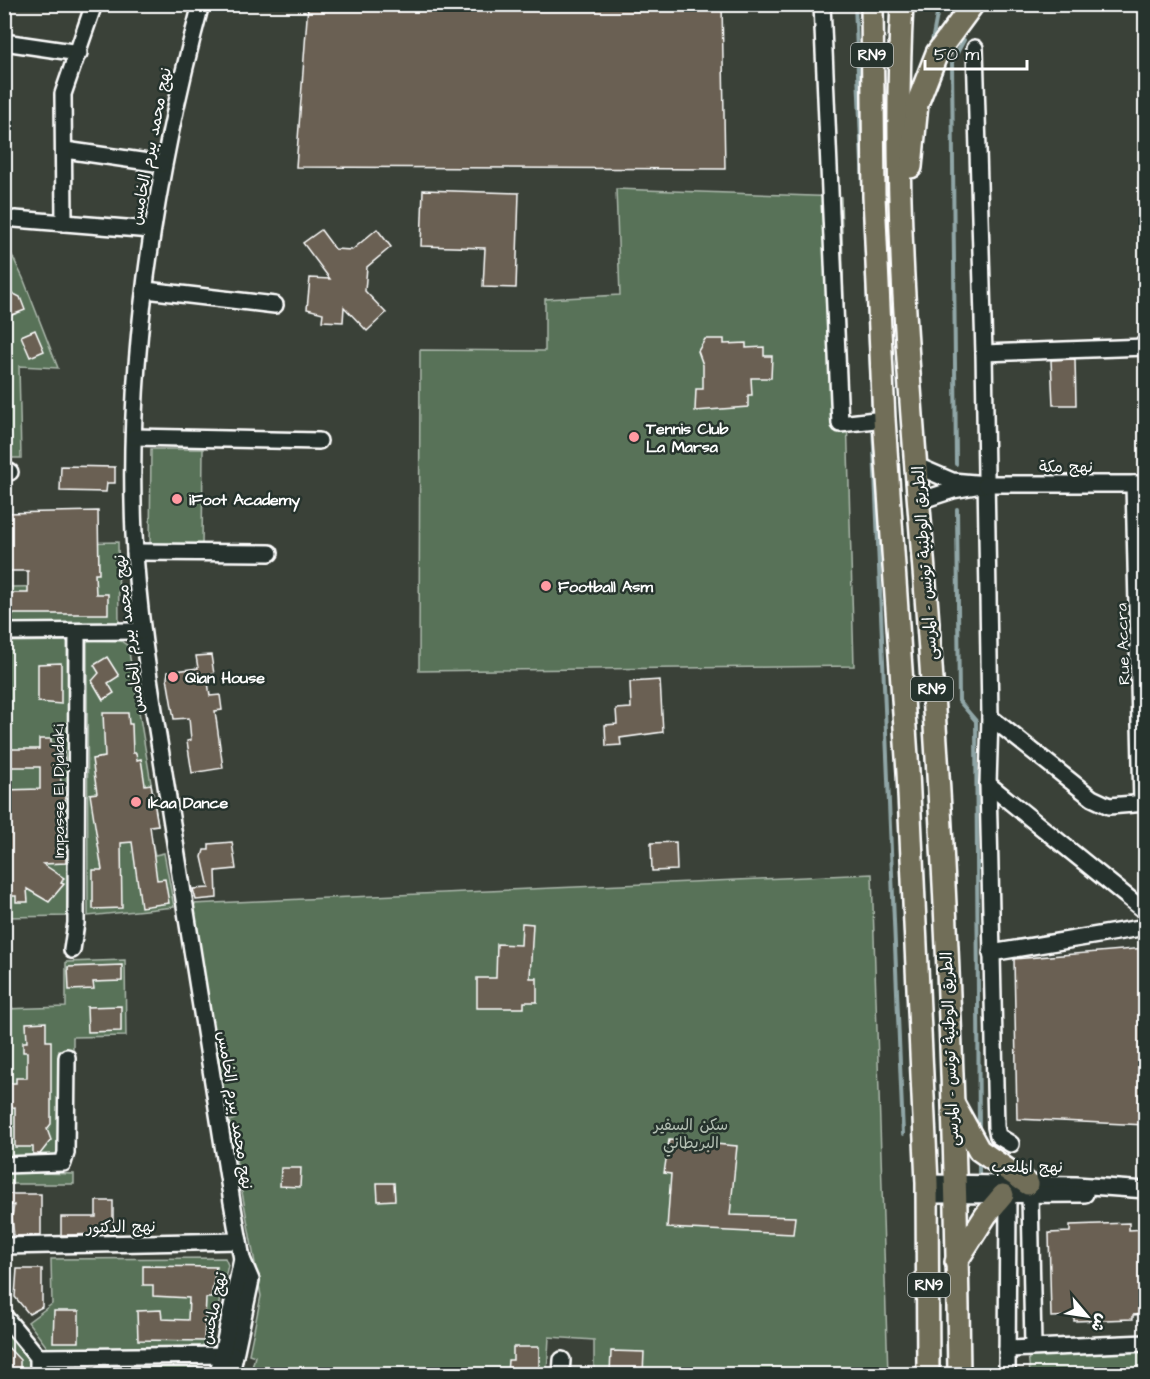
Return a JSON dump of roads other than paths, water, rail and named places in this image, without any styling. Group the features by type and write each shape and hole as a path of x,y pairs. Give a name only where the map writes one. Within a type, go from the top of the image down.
{"highway":[{"name":"الطريق الوطنية تونس - المرسى","path":"902,4 898,78 901,263 940,796 955,1190 959,1374"},
{"path":"901,263 917,104 937,53 974,4"},
{"name":"الطريق الوطنية تونس - المرسى","path":"871,7 874,196 884,419 908,772 927,1189 928,1374"},
{"path":"951,1101 979,1149 1029,1189"},
{"path":"956,1262 986,1215 1006,1195"}],"street":[{"path":"64,223 63,94 94,4"},
{"name":"نهج محمد بيرم الخامس","path":"201,4 162,164 152,230 134,437 135,552 142,631 242,1259"},
{"path":"822,4 840,424 884,419"},
{"path":"4,42 79,52"},
{"path":"975,48 984,353 990,717 988,784 996,1127 998,1136 1011,1144"},
{"path":"65,150 162,164"},
{"path":"15,219 152,230"},
{"path":"146,290 275,305"},
{"path":"984,353 1146,347"},
{"path":"134,437 320,441"},
{"path":"917,466 952,481 986,484"},
{"path":"919,501 953,490 986,484"},
{"name":"نهج مكة","path":"986,484 1140,484"},
{"name":"Rue Accra","path":"1140,484 1144,803"},
{"path":"135,552 270,553"},
{"path":"4,632 142,631"},
{"name":"Impasse El Djaldaki","path":"72,950 76,923 76,632"},
{"path":"990,717 1092,798 1109,806 1144,803"},
{"path":"988,784 1146,912"},
{"path":"991,953 1146,927"},
{"path":"4,1165 63,1163 66,1153 67,1057"},
{"name":"نهج الملعب","path":"927,1189 1029,1189 1076,1185 1146,1190"},
{"path":"1029,1189 1033,1346"},
{"name":"نهج الملعب","path":"955,1190 1006,1195 1029,1189"},
{"path":"1006,1195 1007,1374"},
{"name":"نهج الدكتور","path":"4,1246 239,1241"},
{"name":"نهج ملخس","path":"218,1374 228,1354 251,1280 242,1259"},
{"path":"4,1316 38,1357 38,1374"},
{"path":"1007,1349 1033,1346 1146,1343"},
{"path":"38,1357 228,1354"},
{"name":"نهج ملخس","path":"228,1354 231,1374"}],"waterway":[{"path":"855,4 873,417"},
{"path":"931,47 939,4"},
{"path":"956,464 952,62 964,40"},
{"path":"873,425 903,1134"},
{"path":"957,509 959,701 976,721 979,1133"},
{"path":"979,1158 979,1175"}],"place":[{"name":"Tennis Club La Marsa","path":"634,437"},
{"name":"iFoot Academy","path":"177,499"},
{"name":"Football Asm","path":"546,586"},
{"name":"Qian House","path":"173,677"},
{"name":"Ikaa Dance","path":"136,802"}],"park label":[{"name":"سكن السفير البريطاني","path":"691,1133"}]}
